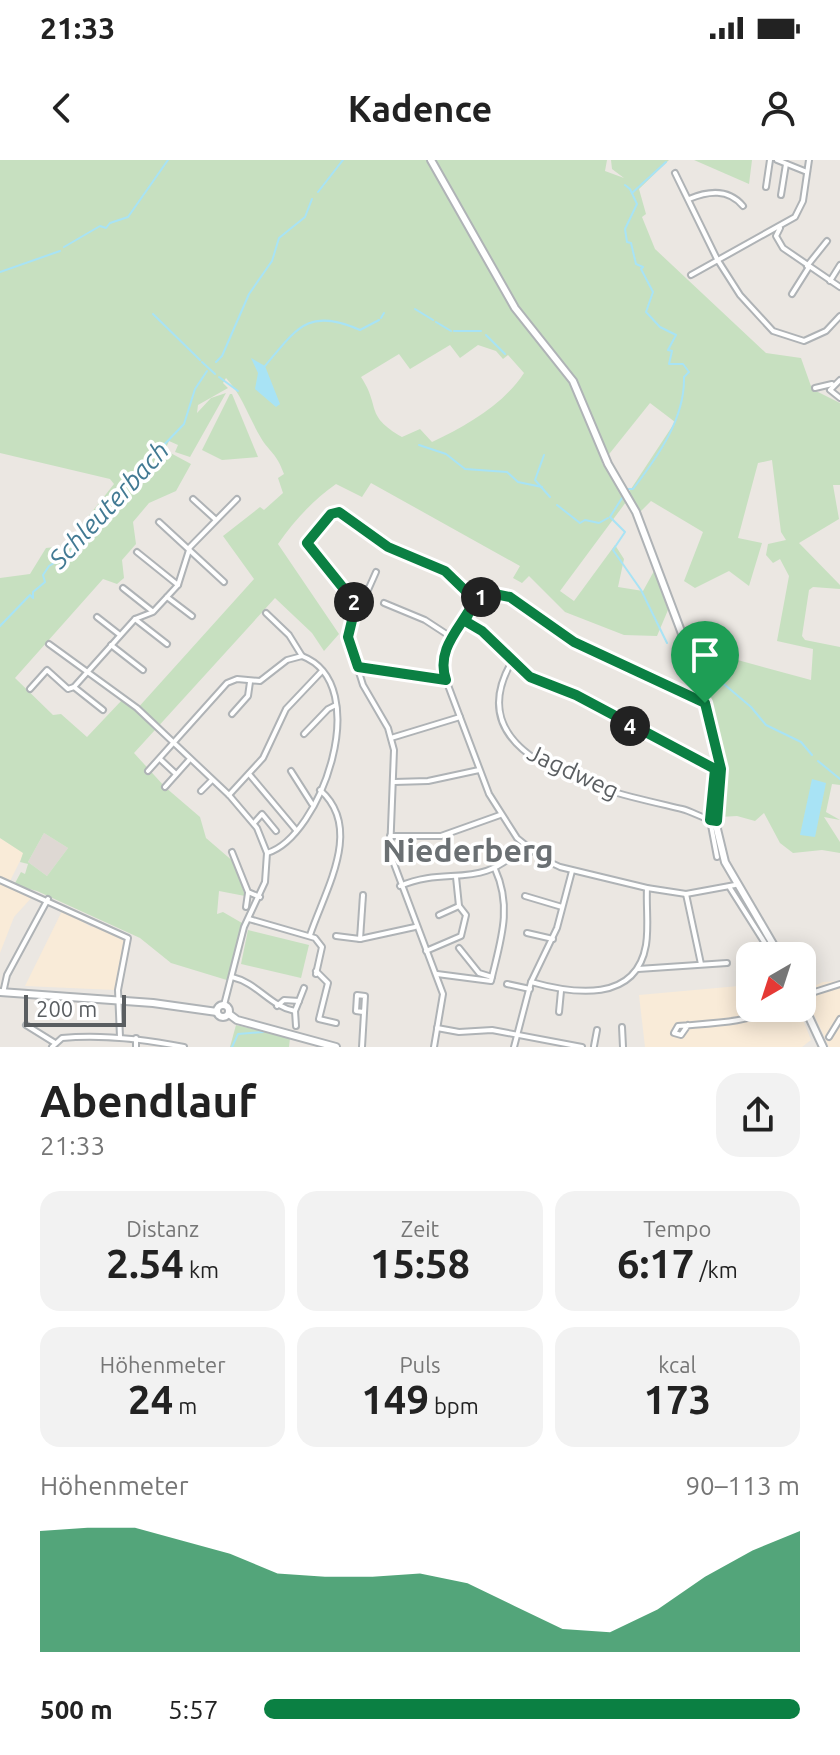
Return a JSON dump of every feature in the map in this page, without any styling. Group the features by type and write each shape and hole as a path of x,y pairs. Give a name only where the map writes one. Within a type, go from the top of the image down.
{"street":[{"path":"431,160 515,308 573,381 608,464 636,512 705,703 721,769 713,821 721,850 732,886 765,942"},
{"path":"766,187 770,160"},
{"path":"777,160 807,172"},
{"path":"809,160 801,208 777,231 778,242 840,287"},
{"path":"781,195 786,164"},
{"path":"675,173 717,259 758,317 781,336 804,341 815,338 840,316"},
{"path":"689,199 715,191 743,206"},
{"path":"691,275 782,227"},
{"path":"792,294 827,241"},
{"path":"830,281 840,265"},
{"path":"815,388 840,380"},
{"path":"832,384 831,393 840,398"},
{"path":"193,499 215,520"},
{"path":"30,689 47,670 68,689 74,687 135,619 153,612 178,585 190,547 237,499"},
{"path":"356,604 307,543 335,512 353,520 388,547 439,567 475,600"},
{"path":"159,522 190,547 224,582"},
{"path":"137,552 178,585"},
{"path":"376,572 364,599 356,604 348,637 366,692 391,738 394,782 390,853 415,927 443,994 434,1047"},
{"path":"123,588 153,612"},
{"path":"705,703 574,642 510,597 490,593 475,600 465,621 451,637 443,658 446,680 479,770 500,815 524,845 543,859 572,871 647,888 686,894 732,886"},
{"path":"167,597 192,616"},
{"path":"384,603 425,620 451,637"},
{"path":"266,613 289,635 302,656 322,671 336,705 336,751 320,789 283,846 267,853"},
{"path":"97,617 120,635"},
{"path":"135,619 167,644"},
{"path":"465,621 482,631 511,663 530,677 576,695 712,767 716,776 713,821 717,857"},
{"path":"49,644 125,697 229,795 254,823 267,853 260,897 249,919 224,1005 217,1012"},
{"path":"111,645 143,670"},
{"path":"148,771 227,683 237,679 250,682 264,679 282,663 302,656"},
{"name":"Jagdweg","path":"511,663 503,676 498,705 505,728 521,751 624,797 687,810 713,821"},
{"path":"358,667 446,680"},
{"path":"229,795 263,758 286,709 322,671"},
{"path":"232,714 248,696 250,682"},
{"path":"74,687 103,710"},
{"path":"304,734 328,709 336,705"},
{"path":"391,738 460,717"},
{"path":"160,758 176,774"},
{"path":"165,787 190,759"},
{"path":"394,782 428,781 479,770"},
{"path":"291,771 312,804"},
{"path":"249,774 296,830"},
{"path":"201,791 212,780"},
{"path":"310,935 342,832 336,806 320,789"},
{"path":"254,823 262,814 276,831"},
{"path":"389,836 441,836 500,815"},
{"path":"400,886 420,879 456,877 495,869 524,845"},
{"path":"232,852 248,892 246,907"},
{"path":"437,974 491,981 506,911 504,890 495,869"},
{"path":"514,1047 531,982 553,939 572,871"},
{"path":"426,951 461,936 466,915 459,906 456,877"},
{"path":"0,880 48,899 128,938 118,1001 120,1037"},
{"path":"732,886 770,942"},
{"path":"531,982 561,991 616,988 638,969 646,946 647,888"},
{"path":"248,892 260,897"},
{"path":"686,894 701,964"},
{"path":"360,939 365,902 363,895"},
{"path":"525,896 562,907"},
{"path":"48,899 7,975 2,993 118,1001 217,1012 223,1017 229,1014"},
{"path":"439,915 459,906"},
{"path":"249,919 310,935 322,947 316,972 328,983 319,1019 336,1023"},
{"path":"336,936 360,939 415,927"},
{"path":"527,933 553,939"},
{"path":"459,948 479,973 492,977"},
{"path":"638,969 727,963"},
{"path":"232,977 249,982 277,1006 295,1011"},
{"path":"507,984 530,989"},
{"path":"816,992 840,984"},
{"path":"296,1026 295,1011 304,988"},
{"path":"559,1012 561,991"},
{"path":"277,1006 284,1000 299,1001"},
{"path":"224,1005 229,1014 245,1022 336,1047"},
{"path":"362,1047 366,1017 363,1012"},
{"path":"829,1037 840,1019"},
{"path":"688,1025 736,1022"},
{"path":"812,1022 823,1045"},
{"path":"26,1025 54,1045 66,1037 120,1037 181,1047"},
{"path":"622,1027 623,1047"},
{"path":"437,1028 459,1032 492,1030 582,1047"},
{"path":"594,1047 597,1030"},
{"path":"136,1038 136,1047"}],"shaded area":[{"path":"44,833 68,848 47,876 28,862"},
{"path":"0,838 24,853 7,887 34,895 14,917 0,953"},
{"path":"63,909 91,927 97,925 124,938 115,990 25,986"},
{"path":"840,981 840,1047 829,1047 816,1019 816,985"},
{"path":"736,986 736,1022 804,1022 811,1040 802,1047 645,1047 639,995"}],"green space":[{"path":"0,160 607,160 605,171 624,178 612,169 611,160 669,160 639,189 646,214 642,217 655,249 766,353 801,358 812,389 840,403 840,485 833,485 839,519 799,543 840,585 840,589 813,587 809,590 802,636 805,640 840,647 840,785 832,784 826,812 840,820 824,817 840,842 840,853 822,850 793,853 780,843 764,813 755,821 737,816 720,817 722,770 715,726 687,638 722,649 723,656 811,680 813,649 777,641 789,576 780,559 773,563 766,555 768,544 786,540 781,532 772,460 758,463 738,538 762,543 749,586 729,571 695,588 684,581 703,532 651,501 640,512 629,492 675,422 650,403 602,463 626,502 560,591 574,601 615,545 624,559 618,587 643,591 654,571 668,610 657,636 624,635 565,612 529,576 522,583 513,578 520,566 371,483 362,497 336,484 297,519 278,544 339,634 324,651 312,633 275,598 134,753 165,787 200,817 206,838 235,863 245,896 219,891 217,914 223,912 242,923 230,981 171,963 140,938 37,891 14,885 21,872 25,874 28,864 20,862 23,853 0,838 0,578 30,574 46,548 65,546 114,484 110,479 0,453","holes":["450,345 460,358 478,345 496,351 503,359 508,355 524,373 495,405 445,436 432,442 420,429 402,437 382,423 361,377 399,354 410,369","226,378 237,392 284,474 278,478 283,493 264,510 260,507 223,536 254,579 136,710 122,700 87,737 61,714 53,715 15,678 103,579 117,584 124,578 122,560 136,544 133,522 149,503 176,491 191,464 165,450 169,441 178,445 175,452 190,457 226,393 211,398 197,413 198,405 228,388 223,383","44,833 68,848 47,876 28,862"]},
{"path":"694,160 752,160 749,184"},
{"path":"230,394 258,457 222,460 202,450"},
{"path":"248,930 309,945 301,978 241,964"},
{"path":"236,1025 290,1038 289,1047 230,1047"}],"water":[{"path":"251,358 265,366 280,404 276,407 255,389 258,373"},
{"path":"812,779 826,783 815,837 800,835"}],"waterway":[{"path":"64,247 100,226 106,228 110,223 128,217 168,160"},
{"name":"Schleuterbach","path":"318,192 343,160"},
{"path":"632,193 666,162"},
{"path":"625,185 637,204 625,229 627,242 631,243 636,264 643,267 641,269 653,292 646,312 660,327 676,335 668,350 672,351 669,364 683,364 689,372 684,377 680,407 669,436 633,489 628,489"},
{"name":"Schleuterbach","path":"216,362 222,356 249,294 272,261 279,238 305,217 312,199"},
{"path":"0,272 60,251"},
{"path":"415,309 433,320"},
{"path":"381,318 384,313"},
{"path":"153,314 200,360"},
{"path":"265,366 286,341 305,325 328,321 360,330 379,320"},
{"path":"436,322 451,331"},
{"path":"454,331 481,331"},
{"path":"486,335 505,354"},
{"name":"Schleuterbach","path":"202,362 215,374"},
{"name":"Schleuterbach","path":"0,626 30,595 33,598 33,592 45,582 43,575 49,566 69,554 108,503 184,424 195,389 207,371"},
{"path":"219,377 238,391"},
{"path":"419,445 446,454 465,469 507,472 518,482 542,487"},
{"path":"544,455 535,480 550,497"},
{"path":"622,498 610,517 625,532 613,550 641,590 667,643"},
{"path":"557,505 580,523 585,520 599,523 608,518"},
{"path":"705,668 751,707 766,725 801,742 812,755"},
{"path":"818,761 840,779"},
{"path":"232,1047 238,1034 263,1032"}],"district":[{"name":"Niederberg","path":"468,851"}],"route":[{"path":"705,703 574,642 522,603 500,594 490,593 475,600 465,621 451,637 443,658 446,680 432,681 358,667 348,637 356,604 308,547 309,538 331,514 339,512 388,547 445,571 475,600 465,621 482,631 522,672 576,695 715,769 710,820 717,821 722,778 705,703"}]}
